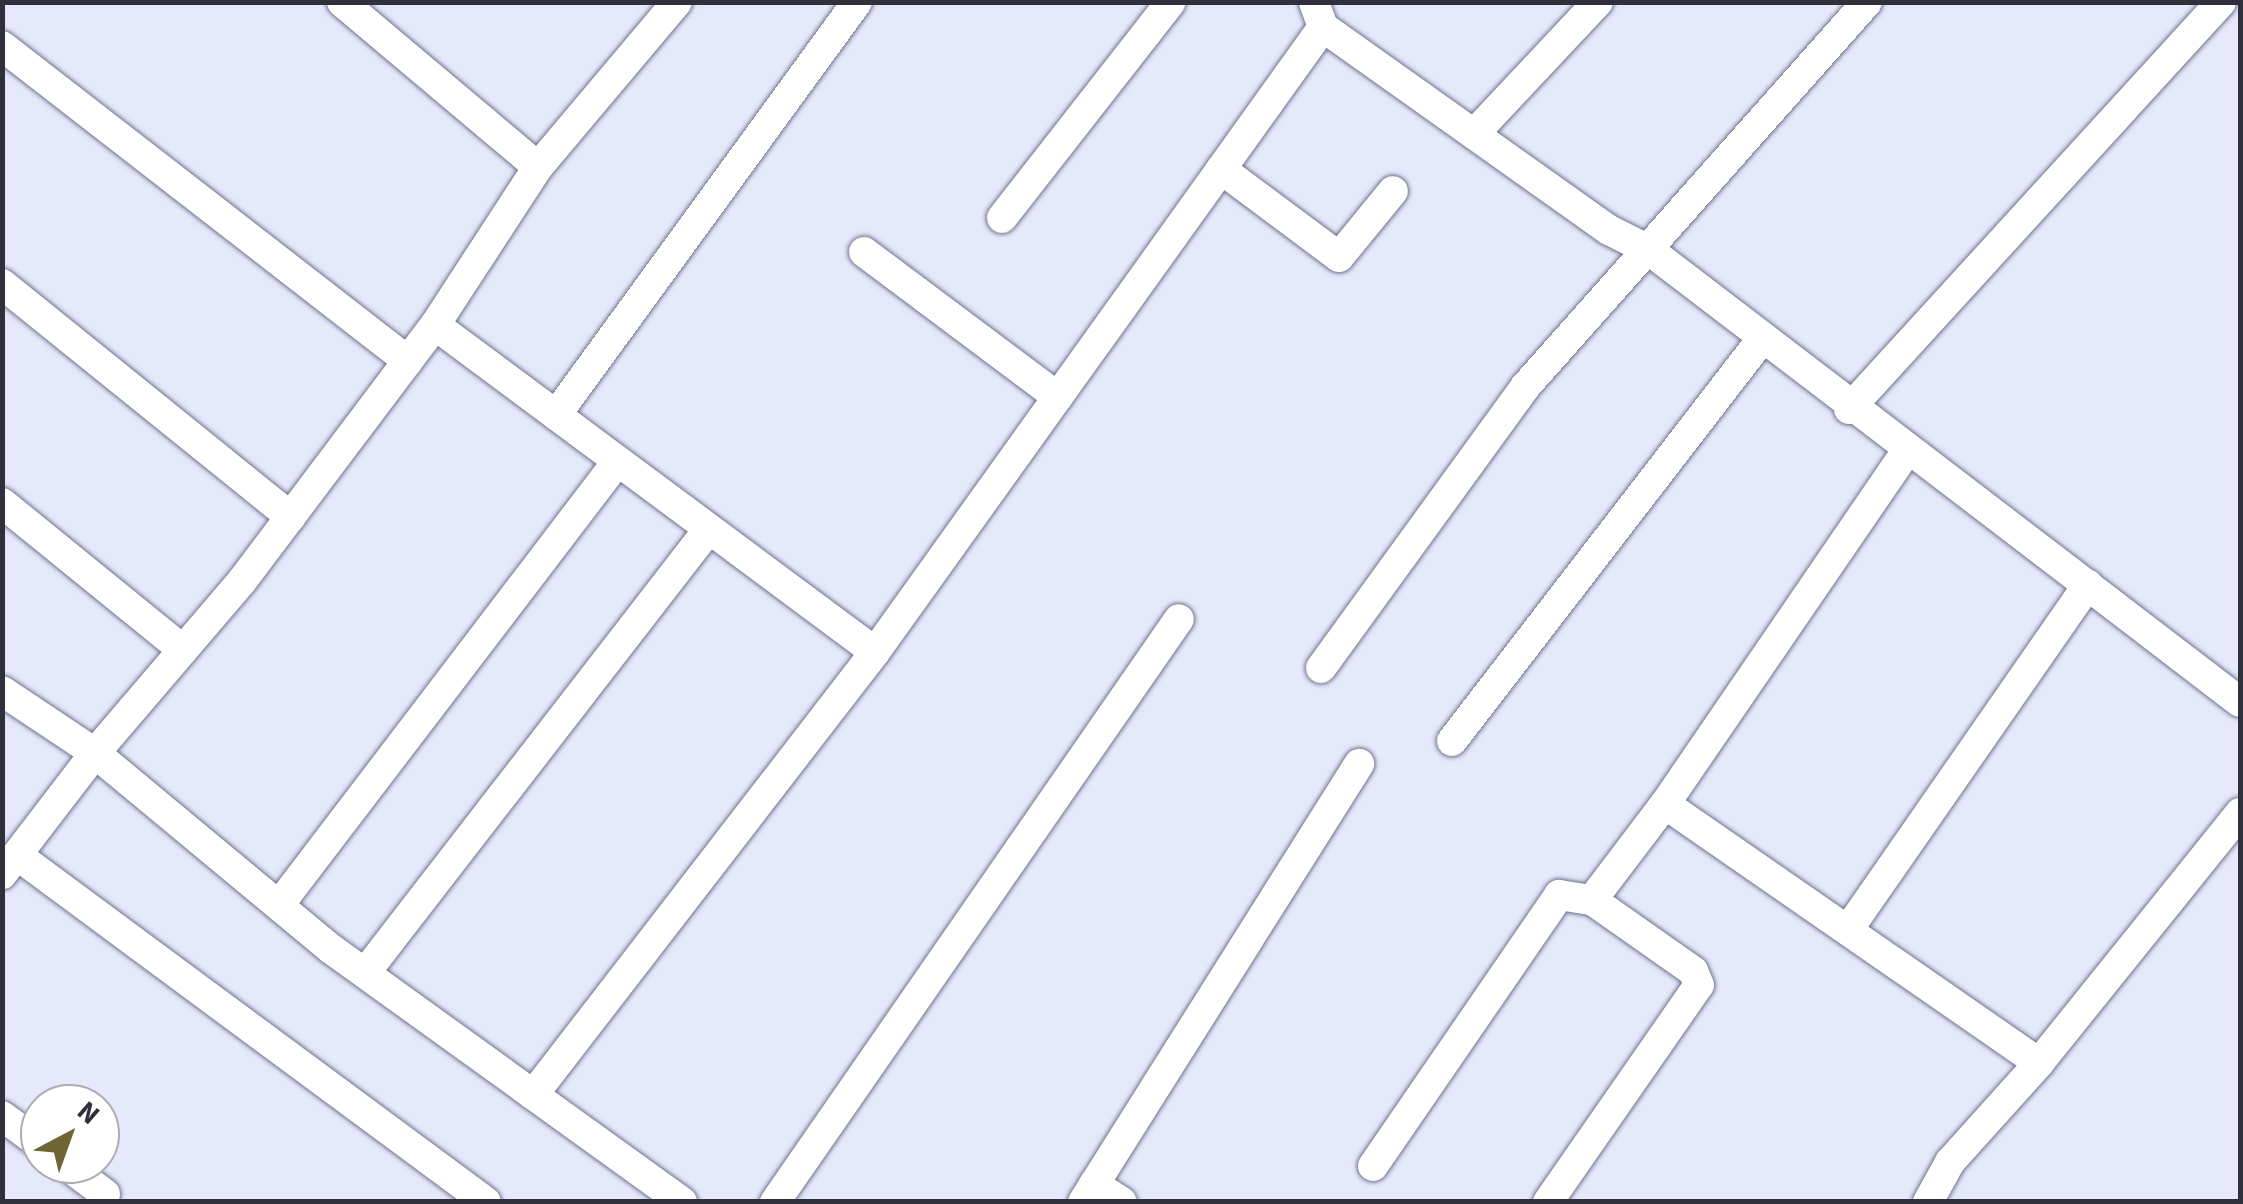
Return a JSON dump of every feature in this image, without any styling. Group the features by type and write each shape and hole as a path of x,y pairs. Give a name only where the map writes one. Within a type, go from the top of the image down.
{"street":[{"path":"342,2 538,167"},
{"path":"486,1202 10,864 95,753 291,517 435,325 538,167 677,2"},
{"path":"556,415 857,2"},
{"path":"1002,218 1171,2"},
{"path":"1474,134 1598,2"},
{"path":"1321,668 1515,400 1867,2"},
{"path":"1849,409 2221,2"},
{"path":"533,1095 875,652 1222,169 1319,15 1474,134 1648,250 1849,409 2240,702"},
{"path":"2,46 408,361"},
{"path":"1222,169 1338,257 1393,191"},
{"path":"864,252 1058,396"},
{"path":"2,284 291,517"},
{"path":"435,325 875,652"},
{"path":"1452,741 1761,340"},
{"path":"1592,900 1665,804 1907,452"},
{"path":"278,906 617,462"},
{"path":"2,504 183,650"},
{"path":"365,973 708,530"},
{"path":"1850,927 2088,585"},
{"path":"776,1202 1179,619"},
{"path":"2,691 95,753 278,906 365,973 682,1202"},
{"path":"1122,1202 1088,1193 1359,764"},
{"path":"1665,804 1850,927 2040,1063"},
{"path":"1928,1202 1950,1162 2040,1063 2240,813"},
{"path":"1373,1166 1559,895 1592,900 1693,971 1699,984 1548,1202"},
{"path":"92,1184 105,1194"}]}
